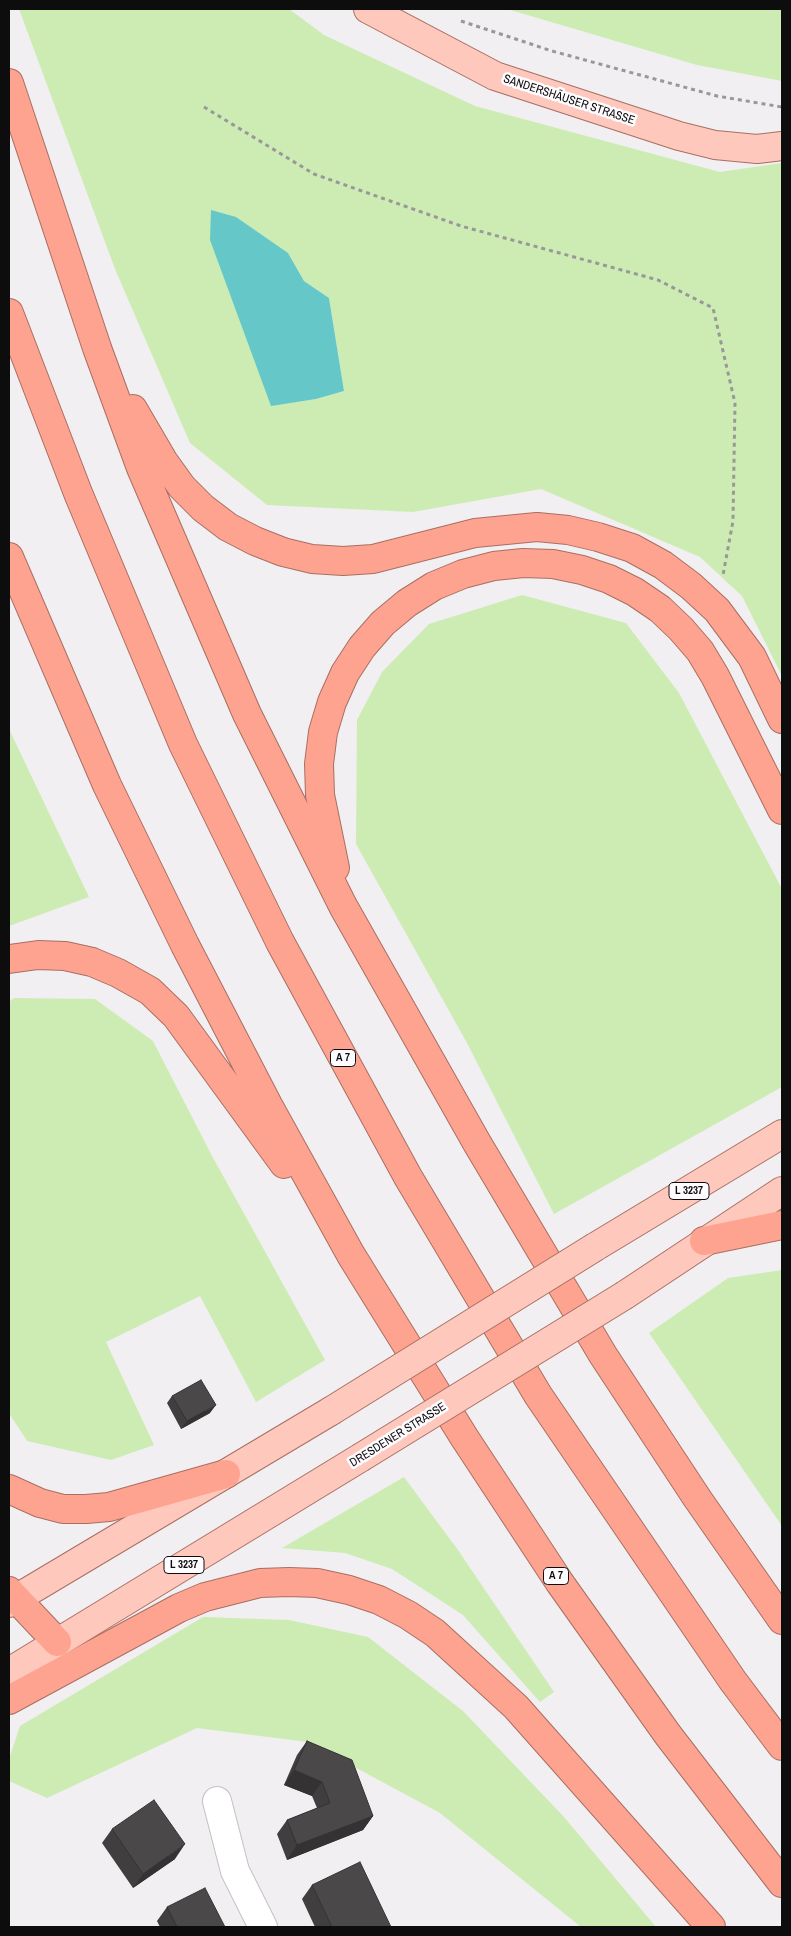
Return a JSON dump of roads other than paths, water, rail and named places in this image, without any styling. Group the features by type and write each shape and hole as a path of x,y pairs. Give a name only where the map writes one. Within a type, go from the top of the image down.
{"highway":[{"path":"9,83 97,348 141,468 247,714 343,906 477,1143 603,1355 697,1498 782,1620"},
{"name":"A 7","path":"9,313 78,493 183,744 280,942 408,1177 538,1395 733,1681 782,1746"},
{"path":"97,348 164,462 182,487 216,517 255,542 283,552 312,559 343,561 373,559 475,533 506,528 537,527 568,530 632,548 655,561 691,586 717,610 752,657 782,719"},
{"name":"A 7","path":"9,557 107,785 185,946 268,1105 351,1255 464,1437 560,1583 668,1735 782,1883"},
{"path":"343,906 320,795 319,764 323,732 332,702 344,673 362,647 383,623 407,603 434,586 456,577 494,566 533,564 582,570 609,579 635,592 660,609 700,651 715,676 782,810"},
{"path":"9,959 38,955 65,956 92,962 118,973 150,992 176,1016 351,1255"},
{"path":"704,1241 782,1225"},
{"path":"9,1490 40,1503 63,1508 86,1509 109,1507 226,1474"},
{"path":"9,1700 178,1608 205,1596 241,1586 289,1582 317,1583 349,1590 379,1600 408,1615 435,1633 516,1707 711,1927"},
{"path":"11,1598 57,1642"}],"main road":[{"name":"SANDERSHÄUSER STRASSE","path":"368,9 495,76 679,136 716,145 757,149 782,146"},
{"name":"L 3237","path":"11,1598 331,1411 595,1247 782,1134"},
{"name":"DRESDENER STRASSE","path":"9,1672 625,1295 782,1191"}],"street":[{"path":"217,1801 235,1871 263,1927"}],"water":[{"path":"211,210 236,217 288,253 304,281 329,298 344,391 316,399 271,406 210,240"}]}
